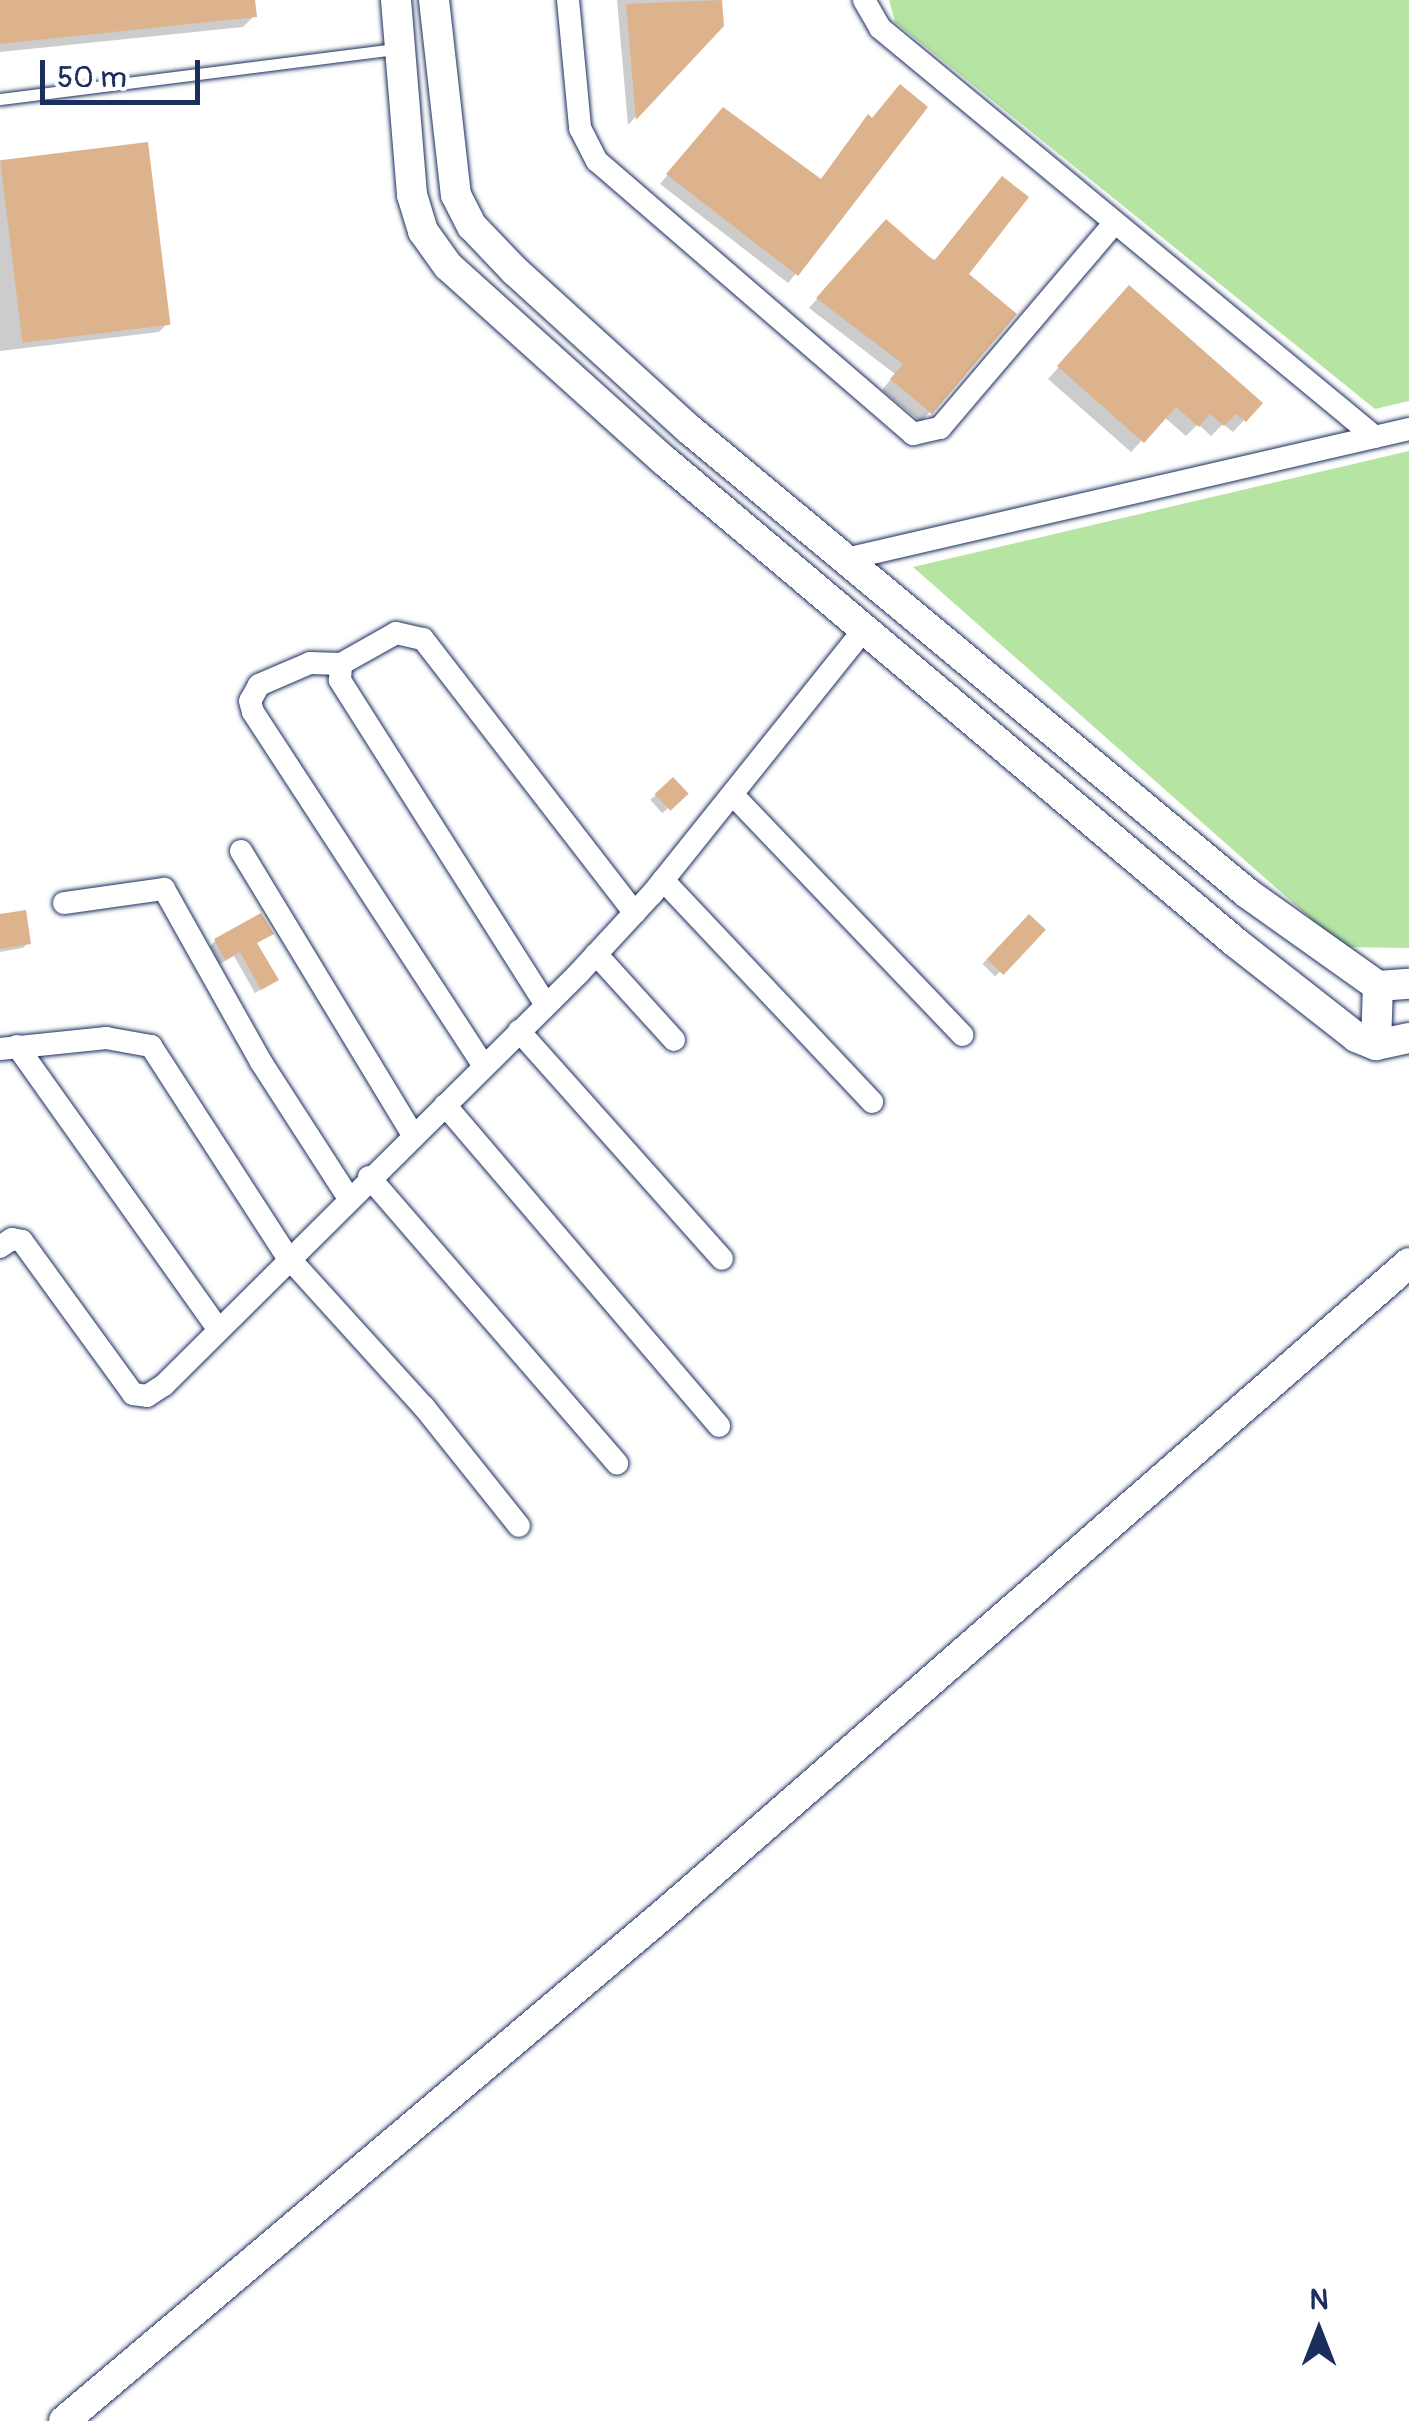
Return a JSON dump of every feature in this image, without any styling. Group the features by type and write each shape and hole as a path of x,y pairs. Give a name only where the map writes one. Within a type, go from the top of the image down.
{"street":[{"path":"396,0 415,210 448,266 666,462 1235,942 1356,1037 1376,1046 1409,1038"},
{"path":"434,0 449,160 456,195 472,226 690,430 1205,859 1378,986 1409,984"},
{"path":"568,0 580,128 597,160 914,434 940,428 1113,225"},
{"path":"864,0 880,28 1113,225 1376,437"},
{"path":"846,559 1409,429"},
{"path":"0,1246 12,1238 22,1242 132,1394 147,1396 164,1384 287,1256 520,1031 635,912 865,628"},
{"path":"484,1066 253,712 250,701 259,686 310,663 341,664 396,633 423,639 635,912"},
{"path":"341,664 340,680 546,1005"},
{"path":"733,795 962,1035"},
{"path":"240,851 413,1135"},
{"path":"663,880 872,1102"},
{"path":"64,903 164,889 261,1062 348,1198"},
{"path":"596,954 674,1040"},
{"path":"1376,1046 1378,986"},
{"path":"520,1031 722,1259"},
{"path":"8,1048 128,1038 151,1046 287,1256 424,1407 519,1526"},
{"path":"8,1048 134,1202 217,1328"},
{"path":"445,1104 720,1426"},
{"path":"369,1177 617,1463"},
{"path":"64,2421 670,1908 1409,1263"}],"lane":[{"path":"0,99 400,49"}],"green space":[{"path":"889,0 1409,0 1409,401 1375,409 895,22"},
{"path":"1409,451 1409,948 1343,947 913,567"}],"building":[{"path":"0,0 255,0 257,17 0,44"},
{"path":"722,0 724,26 636,120 626,4"},
{"path":"900,84 928,107 798,276 666,174 723,107 821,179 868,114 872,118"},
{"path":"148,142 170,325 23,343 0,160"},
{"path":"1002,176 1029,197 969,274 1017,314 932,414 890,379 903,364 816,298 886,219 934,261"},
{"path":"1129,285 1263,403 1246,422 1236,414 1224,426 1210,414 1199,427 1176,407 1144,443 1057,366"},
{"path":"673,777 689,794 670,811 655,794"},
{"path":"26,910 31,944 0,949 0,914"},
{"path":"261,913 274,934 257,943 279,980 261,990 240,952 225,960 214,939"},
{"path":"1029,914 1046,930 1004,975 987,959"}]}
